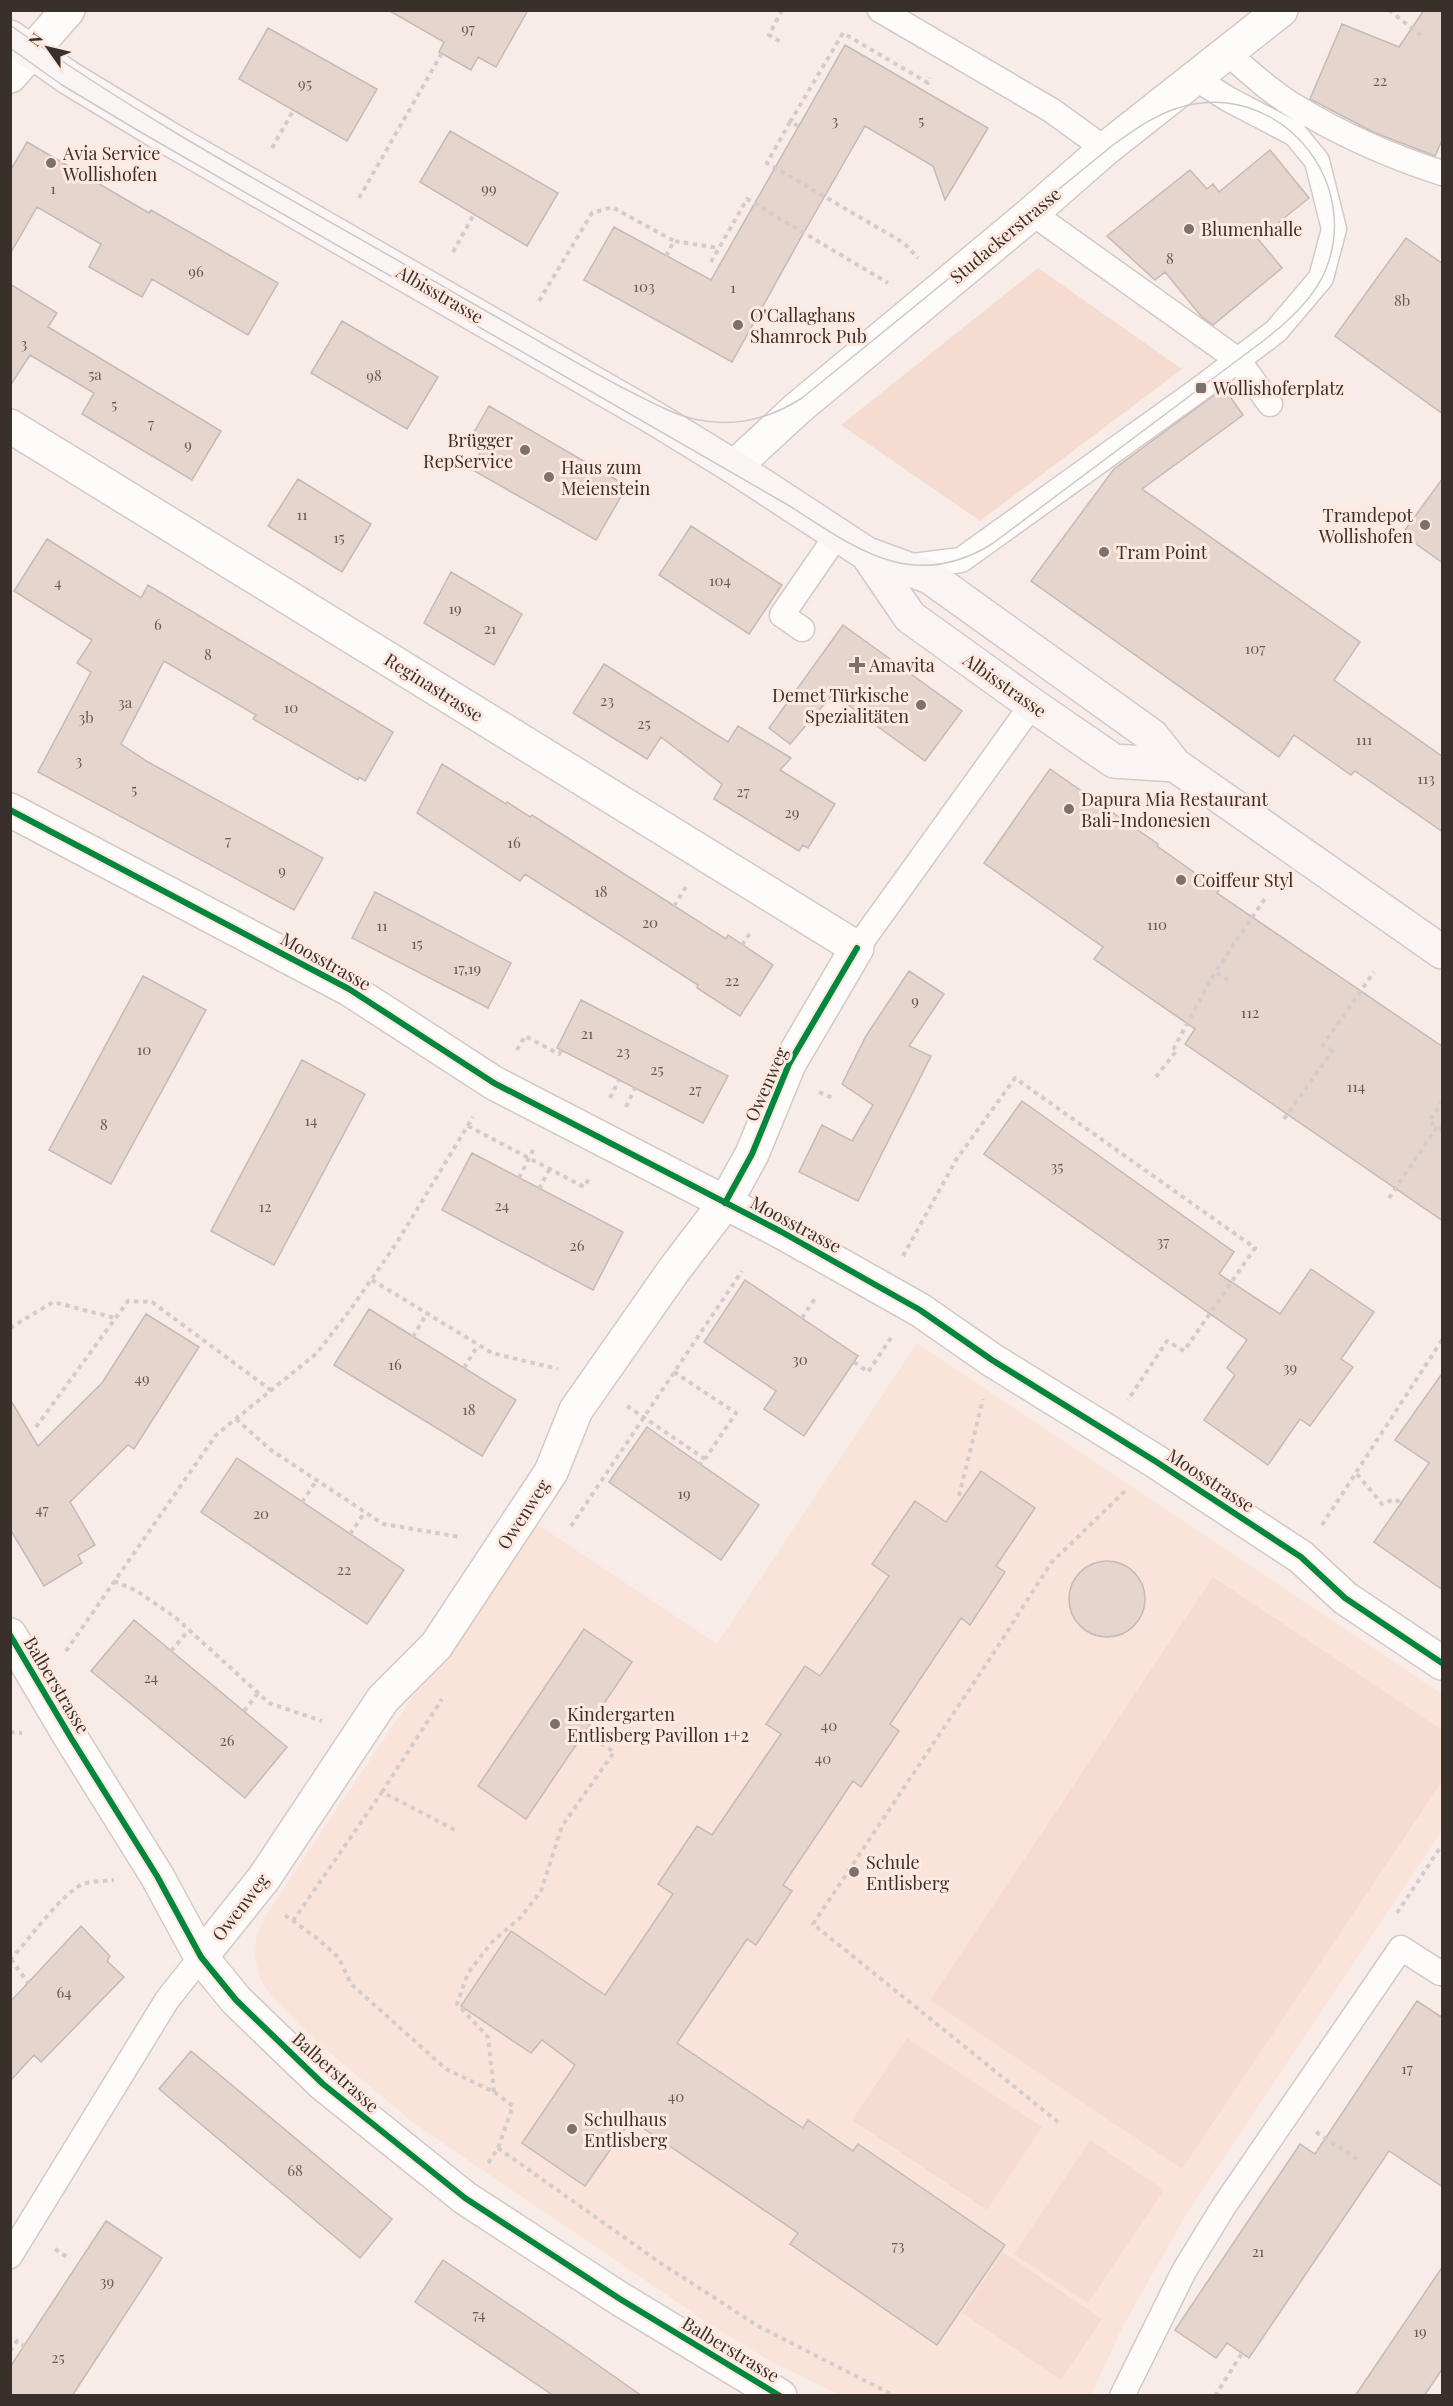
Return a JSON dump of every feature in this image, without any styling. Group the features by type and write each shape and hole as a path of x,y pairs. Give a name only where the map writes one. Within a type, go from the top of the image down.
{"main road":[{"name":"Albisstrasse","path":"21,44 69,78 168,138 656,419 867,554 930,577 1152,736 1175,765 1443,952"},
{"name":"Albisstrasse","path":"867,554 910,617 1114,761 1175,765"}],"street":[{"path":"10,76 21,44 69,10"},
{"name":"Studackerstrasse","path":"734,467 798,408 1032,213 1105,149 1281,10"},
{"name":"Reginastrasse","path":"10,426 857,948"},
{"name":"Moosstrasse","path":"10,810 349,989 494,1083 780,1231 920,1310 992,1360 1155,1461 1301,1557 1346,1598 1443,1663"},
{"name":"Owenweg","path":"201,1957 253,1892 383,1699 436,1646 551,1472 576,1410 674,1270 725,1203 752,1154 789,1064 857,948"},
{"name":"Balberstrasse","path":"10,1635 157,1876 201,1957 236,2000 323,2084 450,2187 620,2300 780,2396"}],"lane":[{"path":"880,10 1052,110 1105,149"},
{"path":"1227,53 1294,106 1360,141 1405,161 1443,173"},
{"path":"867,554 913,566 961,560 1276,331 1321,278 1334,229 1317,161 1295,134 1228,99 1195,78"},
{"path":"1032,213 1238,360 1270,404"},
{"path":"802,629 782,615 837,535"},
{"name":"Owenweg","path":"857,948 1021,720"},
{"path":"1122,2396 1184,2271 1224,2206 1401,1948 1440,1973"},
{"name":"Owenweg","path":"10,2256 167,2000 201,1957"}],"path":[{"path":"782,10 769,35 783,43"},
{"path":"1389,10 1423,37"},
{"path":"919,259 904,243 766,162 843,33 928,83 947,49"},
{"path":"359,198 442,53"},
{"path":"272,148 293,111"},
{"path":"790,122 798,126"},
{"path":"711,262 747,199 888,283"},
{"path":"539,301 592,213 612,207 674,241 719,248"},
{"path":"453,252 474,214"},
{"path":"666,256 674,241"},
{"path":"1156,1077 1177,1050 1174,1048 1215,972 1266,897"},
{"path":"1215,972 1228,980"},
{"path":"1284,1119 1334,1053 1323,1045 1374,972"},
{"path":"898,1265 956,1161 1015,1078 1255,1248 1184,1351 1167,1341 1122,1408"},
{"path":"37,1679 66,1651 216,1435 317,1353 372,1280 494,1083"},
{"path":"1389,1198 1440,1128 1429,1121 1443,1102"},
{"path":"468,1126 584,1187 593,1169"},
{"path":"519,1178 538,1140"},
{"path":"540,1189 550,1168"},
{"path":"571,1526 742,1271"},
{"path":"372,1280 492,1353 562,1370"},
{"path":"802,1318 820,1291"},
{"path":"36,1427 128,1301 152,1302 272,1391"},
{"path":"10,1328 53,1302 115,1318"},
{"path":"413,1336 427,1313"},
{"path":"854,1362 868,1371 894,1334"},
{"path":"1301,1557 1443,1340"},
{"path":"464,1368 478,1345"},
{"path":"959,1496 992,1360"},
{"path":"674,1372 736,1413 700,1464"},
{"path":"619,1400 705,1459"},
{"path":"236,1419 271,1450 383,1524 470,1539"},
{"path":"1058,2122 813,1924 1051,1563 1155,1461"},
{"path":"1357,1474 1382,1504 1395,1498 1401,1503"},
{"path":"302,1502 317,1480"},
{"path":"350,1534 364,1512"},
{"path":"114,1581 137,1591 189,1630 269,1703 332,1725"},
{"path":"171,1651 189,1630"},
{"path":"244,1711 258,1693"},
{"path":"494,2092 488,2037 457,2004 468,1972 492,1942 521,1917 541,1891 562,1826 614,1752 589,1735"},
{"path":"293,1921 382,1792 455,1830"},
{"path":"28,1983 11,1959 52,1909 84,1883 157,1876"},
{"path":"253,1892 318,1939 339,1958 351,1984 447,2069 494,2092 513,2106 498,2148 486,2166"},
{"path":"498,2148 659,2262 758,2326 895,2396"},
{"path":"48,2244 70,2259"},
{"path":"10,2351 17,2342 24,2346"},
{"path":"1215,2396 1242,2353"}],"shaded area":[{"path":"1038,268 1182,369 980,521 841,425"},
{"name":"Schule Entlisberg","path":"917,1343 1442,1694 1442,1830 1185,2216 1122,2328 1091,2395 840,2395 770,2361 705,2321 415,2124 317,2042 272,1997 260,1978 255,1958 256,1937 266,1915 531,1520 717,1644"},
{"path":"1213,1577 1442,1730 1442,1781 1182,2169 930,2000"},
{"path":"907,2038 1042,2127 987,2210 852,2120"},
{"path":"1090,2140 1164,2190 1088,2303 1014,2254"},
{"path":"1003,2252 1102,2319 1061,2380 962,2313"}],"building":[{"path":"388,10 528,10 496,67 478,57 471,70 439,52 444,42"},
{"path":"1424,10 1443,10 1443,138 1435,156 1373,132 1310,99 1342,24 1399,47"},
{"path":"268,28 377,89 347,141 239,79"},
{"path":"845,45 988,128 945,200 933,166 865,126 732,362 584,280 614,227 711,280"},
{"path":"450,131 558,193 527,246 420,182"},
{"path":"27,142 149,213 151,210 278,283 248,335 152,279 142,297 89,267 101,244 37,207 10,254 10,171"},
{"path":"1270,150 1309,198 1258,239 1282,268 1213,325 1201,316 1165,272 1155,280 1107,236 1190,170 1207,189 1213,184 1219,192"},
{"path":"1406,238 1443,264 1443,414 1335,336"},
{"path":"10,284 57,313 48,327 221,431 192,480 82,414 94,393 30,355 10,386"},
{"path":"342,321 438,377 407,429 311,373"},
{"path":"1224,388 1243,415 1142,489 1360,642 1334,680 1443,757 1443,832 1355,771 1351,775 1294,735 1279,757 1031,581 1114,469"},
{"name":"Haus zum Meienstein","path":"489,406 627,486 596,540 471,469 486,442 473,434"},
{"name":"Tramdepot Wollishofen","path":"1443,478 1443,563 1402,534"},
{"path":"298,479 371,524 342,572 268,526"},
{"path":"691,526 782,585 749,634 659,575"},
{"path":"47,539 141,598 148,585 393,732 365,781 359,777 358,780 253,719 256,715 164,661 121,744 148,762 323,858 294,910 38,772 91,672 77,663 92,640 14,591"},
{"path":"451,572 522,614 494,665 424,623"},
{"path":"843,625 962,711 925,761 833,694 790,744 769,728"},
{"path":"604,664 728,742 738,726 791,758 780,770 835,804 808,848 803,845 799,851 714,799 722,784 661,737 647,759 573,713"},
{"path":"442,764 506,804 507,802 530,817 532,815 726,939 728,935 773,965 740,1016 697,988 698,985 525,874 520,881 417,813"},
{"path":"1050,769 1158,844 1157,846 1219,890 1217,893 1443,1047 1443,1221 1185,1044 1195,1029 1094,959 1103,947 984,863"},
{"path":"375,892 511,963 488,1008 352,938"},
{"path":"909,971 944,994 909,1046 931,1056 858,1201 799,1172 822,1125 852,1141 873,1105 842,1084 866,1036"},
{"path":"143,976 206,1010 111,1184 49,1150"},
{"path":"581,1000 728,1076 703,1123 557,1048"},
{"path":"302,1060 365,1094 274,1265 211,1231"},
{"path":"1022,1101 1234,1252 1219,1274 1280,1314 1311,1269 1374,1312 1341,1359 1353,1367 1310,1426 1300,1419 1268,1465 1204,1420 1235,1375 1227,1368 1247,1340 984,1154"},
{"path":"472,1153 623,1232 593,1290 442,1210"},
{"path":"745,1280 858,1356 804,1436 764,1409 776,1391 704,1342"},
{"path":"369,1309 516,1400 482,1456 334,1365"},
{"path":"146,1314 199,1347 134,1449 128,1445 70,1502 95,1545 78,1555 82,1563 44,1586 10,1529 10,1399 38,1446 102,1383"},
{"path":"1443,1372 1443,1590 1374,1542 1429,1463 1395,1440"},
{"path":"647,1427 759,1505 721,1560 609,1482"},
{"path":"237,1458 404,1570 367,1624 201,1512"},
{"path":"981,1471 1035,1508 996,1566 1005,1572 970,1625 961,1618 890,1724 899,1731 861,1787 853,1781 783,1885 792,1891 756,1945 747,1939 677,2043 803,2128 808,2120 853,2151 858,2144 1005,2245 937,2345 790,2244 798,2233 631,2120 585,2186 522,2143 575,2065 542,2040 531,2053 461,2006 511,1931 605,1995 673,1894 658,1884 697,1826 712,1835 781,1734 766,1724 805,1666 820,1676 889,1576 872,1564 915,1501 946,1522"},
{"path":"1107,1561 1122,1564 1134,1572 1142,1584 1145,1599 1142,1614 1134,1626 1122,1634 1107,1637 1092,1634 1080,1626 1072,1614 1069,1599 1072,1584 1080,1572 1092,1564"},
{"path":"134,1620 287,1747 245,1798 91,1671"},
{"name":"Kindergarten Entlisberg Pavillon 1+2","path":"584,1629 632,1662 526,1819 478,1786"},
{"path":"81,1926 110,1956 107,1961 124,1977 41,2062 34,2055 10,2081 10,2002"},
{"path":"1417,2001 1443,2018 1443,2187 1389,2151 1249,2358 1227,2343 1216,2358 1175,2330 1300,2144 1315,2154"},
{"path":"191,2051 392,2219 360,2258 159,2089"},
{"path":"106,2221 162,2258 72,2396 10,2396 10,2367"},
{"path":"443,2260 642,2396 554,2396 415,2302"},
{"path":"1443,2266 1443,2368 1424,2396 1355,2396"}],"tram line":[{"path":"10,25 120,99 177,133 564,355 623,388 667,409 708,422 736,422 763,417 802,398 1113,145 1151,120 1183,106 1227,103 1258,111 1285,127 1307,149 1323,175 1333,205 1334,237 1326,269 1315,289 1293,316 1267,338 992,544 963,558 936,565 910,565 862,550 838,537 788,505 137,130 62,85 10,48"}],"cycle path":[{"path":"10,810 349,989 494,1083 780,1231 920,1310 992,1360 1155,1461 1301,1557 1345,1598 1442,1663"},
{"path":"725,1203 752,1154 789,1064 857,948"},
{"path":"10,1635 157,1876 201,1957 236,2000 323,2084 465,2198 620,2299 780,2396"}],"place":[{"name":"Avia Service Wollishofen","path":"51,163"},
{"name":"Blumenhalle","path":"1189,229"},
{"name":"O'Callaghans Shamrock Pub","path":"738,325"},
{"name":"Wollishoferplatz","path":"1201,388"},
{"name":"Brügger RepService","path":"525,450"},
{"name":"Haus zum Meienstein","path":"549,477"},
{"name":"Tramdepot Wollishofen","path":"1425,525"},
{"name":"Tram Point","path":"1104,552"},
{"name":"Amavita","path":"857,665"},
{"name":"Demet Türkische Spezialitäten","path":"921,705"},
{"name":"Dapura Mia Restaurant Bali-Indonesien","path":"1069,809"},
{"name":"Coiffeur Styl","path":"1181,880"},
{"name":"Kindergarten Entlisberg Pavillon 1+2","path":"555,1724"},
{"name":"Schule Entlisberg","path":"854,1872"},
{"name":"Schulhaus Entlisberg","path":"572,2129"}]}
